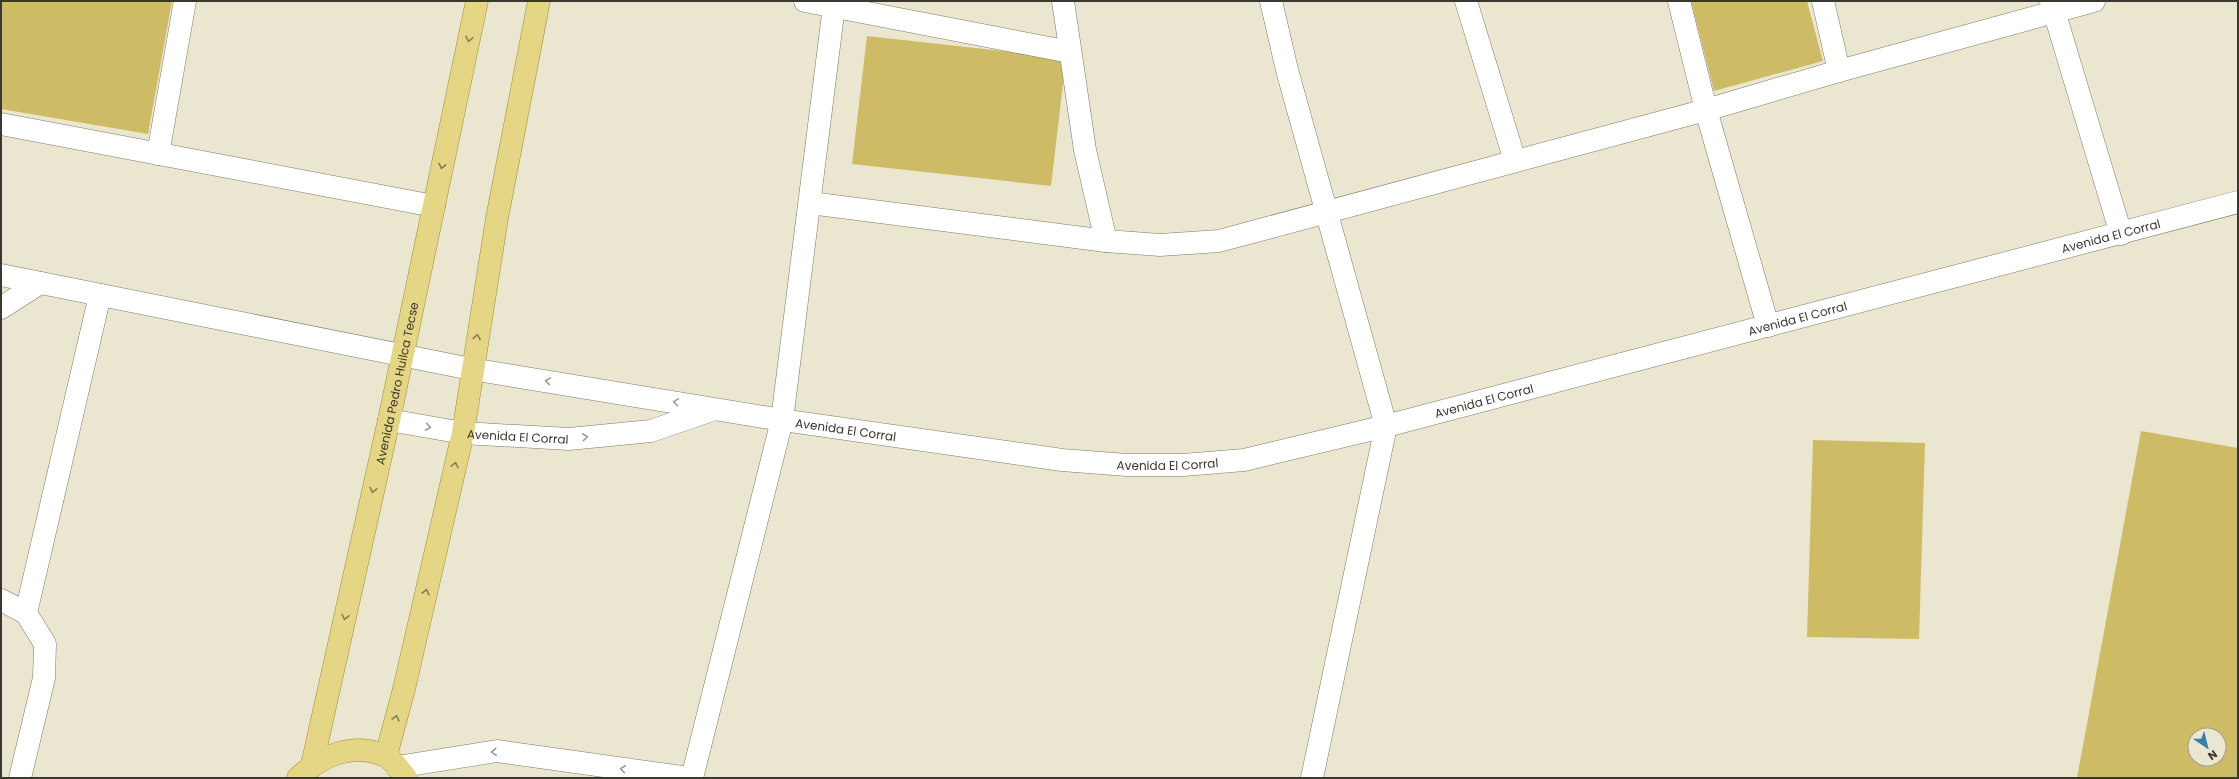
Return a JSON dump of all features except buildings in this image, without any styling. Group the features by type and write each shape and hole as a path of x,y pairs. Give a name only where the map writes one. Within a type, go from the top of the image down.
{"main road":[{"name":"Avenida Pedro Huilca Tecse","path":"305,771 389,420 477,1"},
{"path":"305,771 329,755 348,751 366,752 396,767 404,689 463,433 497,218 539,1"}],"street":[{"path":"158,154 185,1"},
{"path":"805,1 1070,52"},
{"path":"1063,1 1085,150 1106,241"},
{"path":"1271,1 1287,70 1386,426 1312,778"},
{"path":"1466,1 1515,161"},
{"path":"1679,1 1706,110 1768,326"},
{"path":"1823,1 1839,71"},
{"path":"810,203 1106,241 1160,245 1219,241 1706,110 2053,7 2094,1"},
{"path":"396,767 496,751 690,778 782,420 834,6"},
{"path":"2053,7 2121,234"},
{"path":"1,124 434,206"},
{"name":"Avenida El Corral","path":"1,275 472,369 782,420 1062,460 1183,465 1244,460 1386,426 2238,202"},
{"path":"1,308 40,283"},
{"path":"26,613 100,295"},
{"name":"Avenida El Corral","path":"389,420 463,433 577,438 651,431 715,409"},
{"path":"1,600 26,613 45,644 44,678 20,778"}],"shaded area":[{"path":"1,1 172,1 148,134 1,109"},
{"path":"1691,1 1807,1 1823,61 1714,91"},
{"path":"867,36 1066,58 1051,186 852,164"},
{"path":"2141,431 2238,448 2238,778 2077,778"},
{"path":"1813,440 1925,443 1919,639 1807,637"}]}
